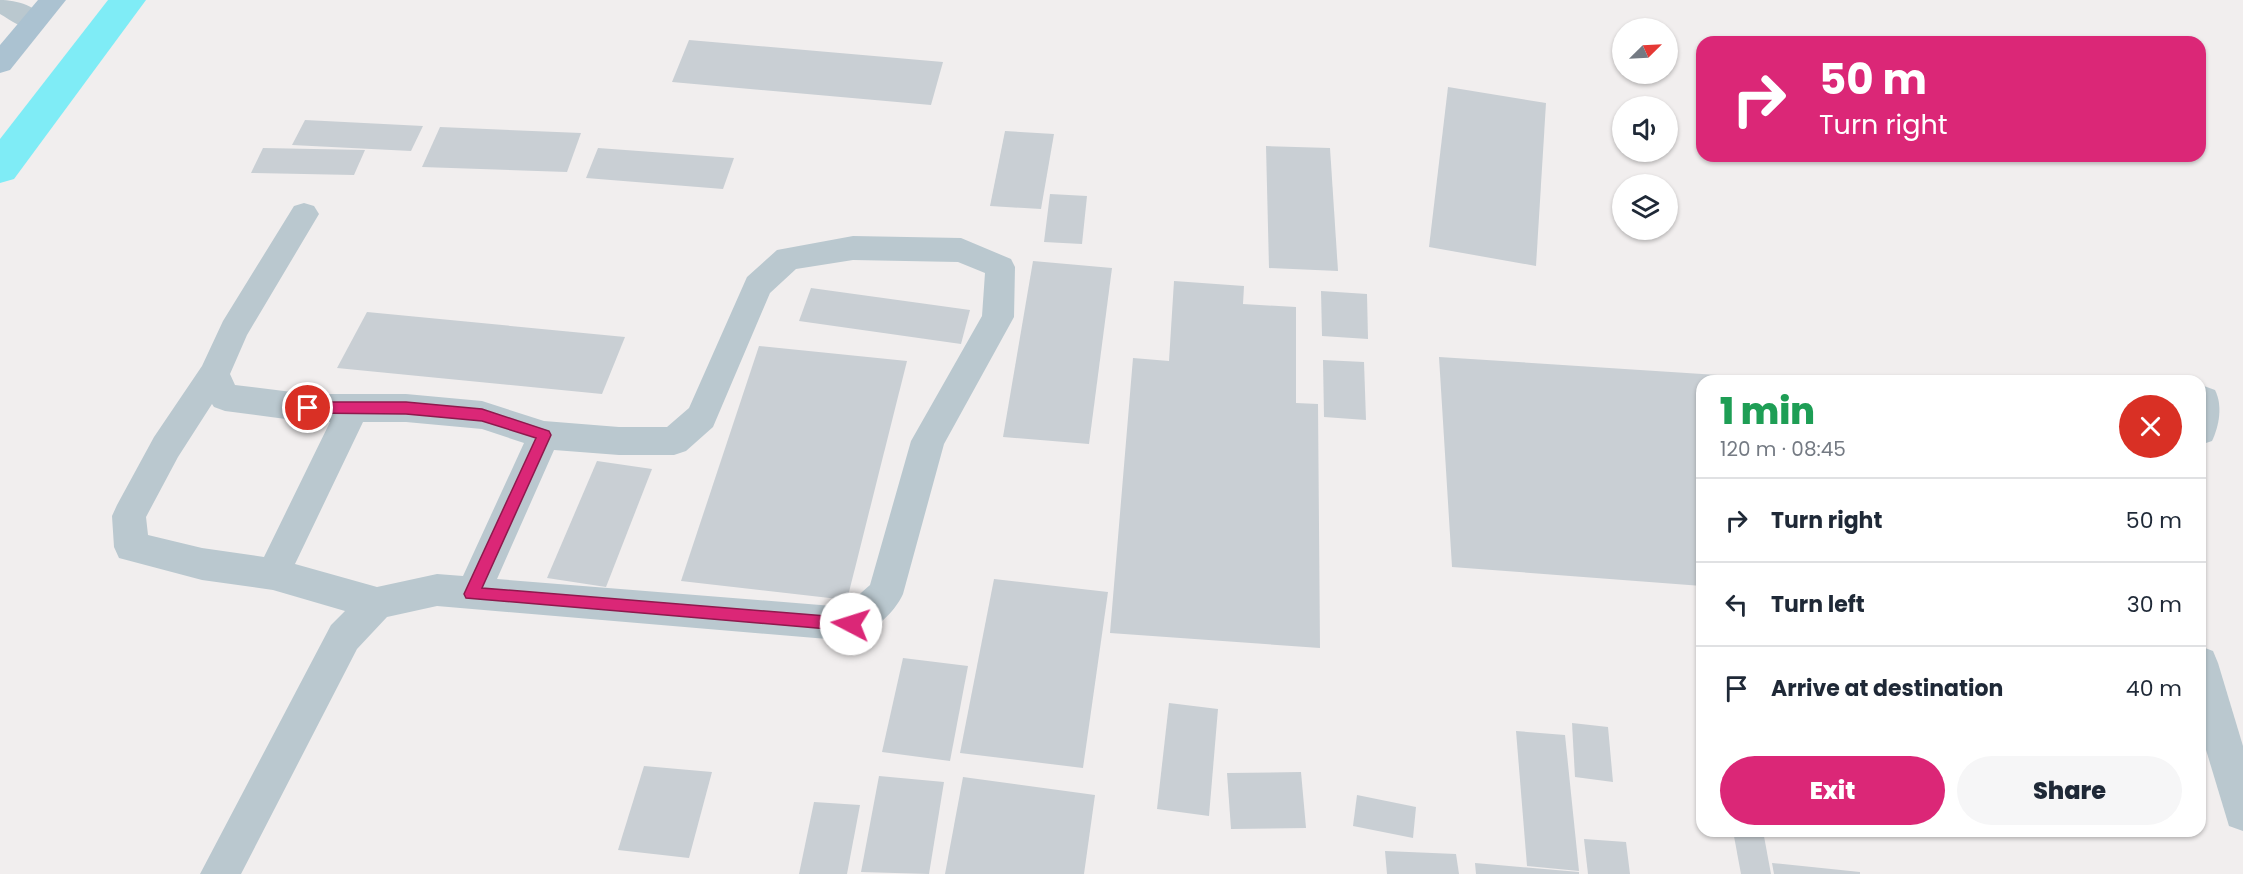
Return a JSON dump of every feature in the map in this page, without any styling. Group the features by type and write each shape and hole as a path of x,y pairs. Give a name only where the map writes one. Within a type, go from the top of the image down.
{"main road":[{"path":"0,63 53,0"}],"street":[{"path":"0,2 34,22"},
{"path":"214,374 225,397 308,408 406,408 482,415 544,435 619,441 674,441 701,417 758,286 788,258 854,248 961,250 1000,267 998,316 928,441 885,594 851,624 437,590 377,603 273,574 202,564 130,547 129,516 166,447 214,374 234,330 304,214"},
{"path":"273,574 353,408"},
{"path":"472,594 544,435"},
{"path":"220,874 344,637 377,603"},
{"path":"2206,684 2243,812"}],"building":[{"path":"689,40 943,62 931,105 672,82"},
{"path":"1448,87 1546,103 1536,266 1429,247"},
{"path":"305,120 423,126 411,151 292,145"},
{"path":"440,127 581,133 567,172 422,167"},
{"path":"1005,131 1054,134 1041,209 990,206"},
{"path":"1266,146 1330,148 1338,271 1269,268"},
{"path":"263,148 365,150 354,175 251,173"},
{"path":"598,148 734,158 723,189 586,178"},
{"path":"1050,194 1087,196 1082,244 1044,242"},
{"path":"1033,261 1112,268 1089,444 1003,437"},
{"path":"1174,281 1244,286 1243,304 1296,307 1296,403 1318,404 1320,648 1110,633 1133,358 1169,361"},
{"path":"811,288 970,310 961,344 799,321"},
{"path":"1321,291 1367,294 1368,339 1322,336"},
{"path":"367,312 625,337 602,394 337,368"},
{"path":"759,346 907,361 847,600 681,581"},
{"path":"1439,357 1718,375 1696,375 1696,586 1452,567"},
{"path":"1323,360 1364,362 1366,420 1324,417"},
{"path":"597,461 652,469 606,587 547,578"},
{"path":"994,579 1108,592 1083,768 960,753"},
{"path":"903,658 968,666 950,761 882,752"},
{"path":"1169,703 1218,709 1209,816 1157,809"},
{"path":"1572,723 1608,727 1613,782 1575,777"},
{"path":"1516,731 1565,735 1579,871 1527,866"},
{"path":"644,766 712,772 689,858 618,850"},
{"path":"1301,772 1306,828 1231,829 1227,773"},
{"path":"879,776 944,782 929,874 861,872"},
{"path":"963,777 1095,795 1084,874 945,874"},
{"path":"1357,795 1416,807 1413,838 1353,826"},
{"path":"814,802 860,805 847,874 799,874"},
{"path":"1734,837 1764,837 1771,874 1741,874"},
{"path":"1584,839 1626,842 1630,874 1588,874"},
{"path":"1385,851 1456,854 1459,874 1387,874"},
{"path":"1475,863 1579,872 1579,874 1476,874"},
{"path":"1772,863 1860,872 1860,874 1774,874"}],"waterway":[{"path":"0,168 128,0"}],"route":[{"path":"308,408 406,408 482,415 544,435 472,594 851,624"}]}
